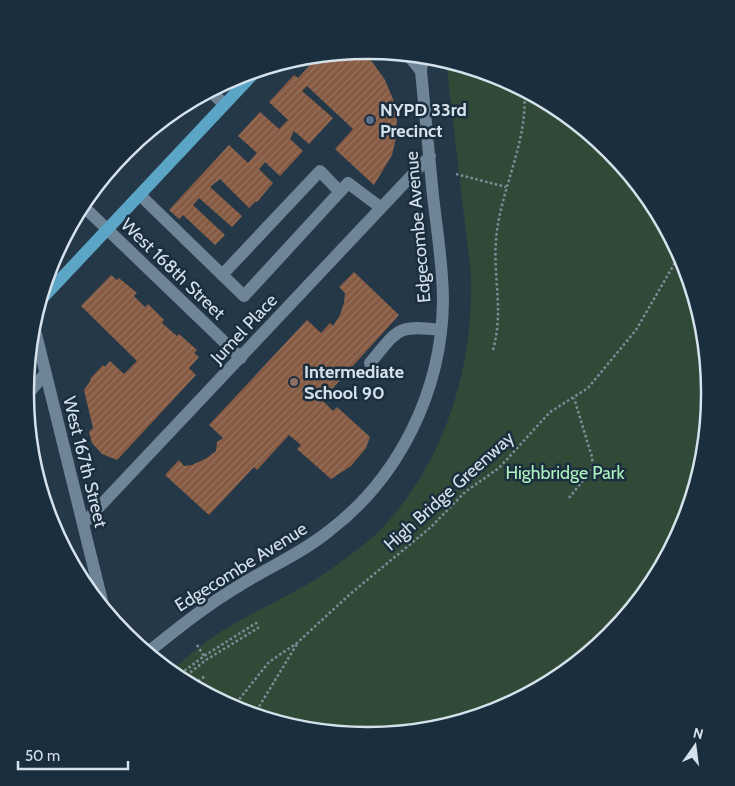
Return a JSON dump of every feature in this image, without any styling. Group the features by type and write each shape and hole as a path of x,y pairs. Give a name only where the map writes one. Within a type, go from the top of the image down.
{"main road":[{"path":"50,291 244,83"}],"street":[{"path":"415,63 421,71"},
{"name":"Edgecombe Avenue","path":"153,649 202,609 240,584 303,551 346,518 365,499 391,465 412,430 433,373 441,330 442,278 421,71 422,64"},
{"path":"216,96 224,104"},
{"name":"Jumel Place","path":"83,524 430,156"},
{"path":"222,275 320,171 340,192"},
{"path":"140,195 244,296 348,183 380,207"},
{"name":"West 168th Street","path":"88,211 241,358"},
{"path":"370,363 395,333 404,328 441,330"},
{"name":"West 167th Street","path":"38,343 100,591"},
{"path":"34,387 45,374"}],"path":[{"path":"493,350 500,321 495,261 496,239 506,187 526,110 525,99"},
{"path":"456,174 506,187"},
{"name":"High Bridge Greenway","path":"239,700 268,662 297,643 349,595 431,527 465,492 498,468 550,412 588,388 636,330 675,263"},
{"path":"569,498 593,468 592,456 574,398"},
{"path":"183,672 204,656 256,623 258,628 187,674"},
{"path":"258,708 297,643"},
{"path":"197,645 204,656"},
{"path":"199,681 205,676"}],"green space":[{"name":"Highbridge Park","path":"447,69 475,77 515,94 553,115 588,142 632,190 657,226 684,286 689,305 698,361 698,427 686,491 674,526 657,560 632,596 588,644 553,671 515,692 475,709 411,724 368,727 346,726 324,724 281,715 260,709 220,692 176,667 211,638 327,572 370,539 405,501 424,472 452,410 461,377 467,343 471,309 471,275"}],"building":[{"path":"369,59 385,80 393,99 397,117 396,138 392,155 374,185 335,149 353,129 307,86 302,91 333,118 309,144 294,131 290,139 303,151 280,176 265,162 259,169 273,183 257,202 249,208 220,179 210,187 242,216 232,227 199,198 193,205 225,235 215,245 183,215 179,219 169,210 229,145 248,163 257,153 238,136 260,112 279,129 288,120 269,102 294,75 298,78 310,64"},
{"name":"Intermediate School 90","path":"354,272 399,315 322,400 333,411 337,407 370,437 366,448 351,466 331,479 297,449 301,445 289,435 257,470 254,467 209,515 165,475 179,460 184,466 192,465 207,458 216,451 217,442 223,438 209,425 307,320 321,333 330,323 333,326 340,315 344,303 345,293 339,287"},
{"path":"111,275 117,280 119,278 137,293 134,296 145,307 148,304 164,320 162,323 177,336 179,334 197,350 194,353 199,357 189,368 196,375 117,460 102,454 92,443 89,432 93,428 84,390 90,379 103,365 105,367 110,361 124,374 137,361 81,306"}],"place":[{"name":"NYPD 33rd Precinct","path":"370,120"},
{"name":"Intermediate School 90","path":"294,382"}]}
